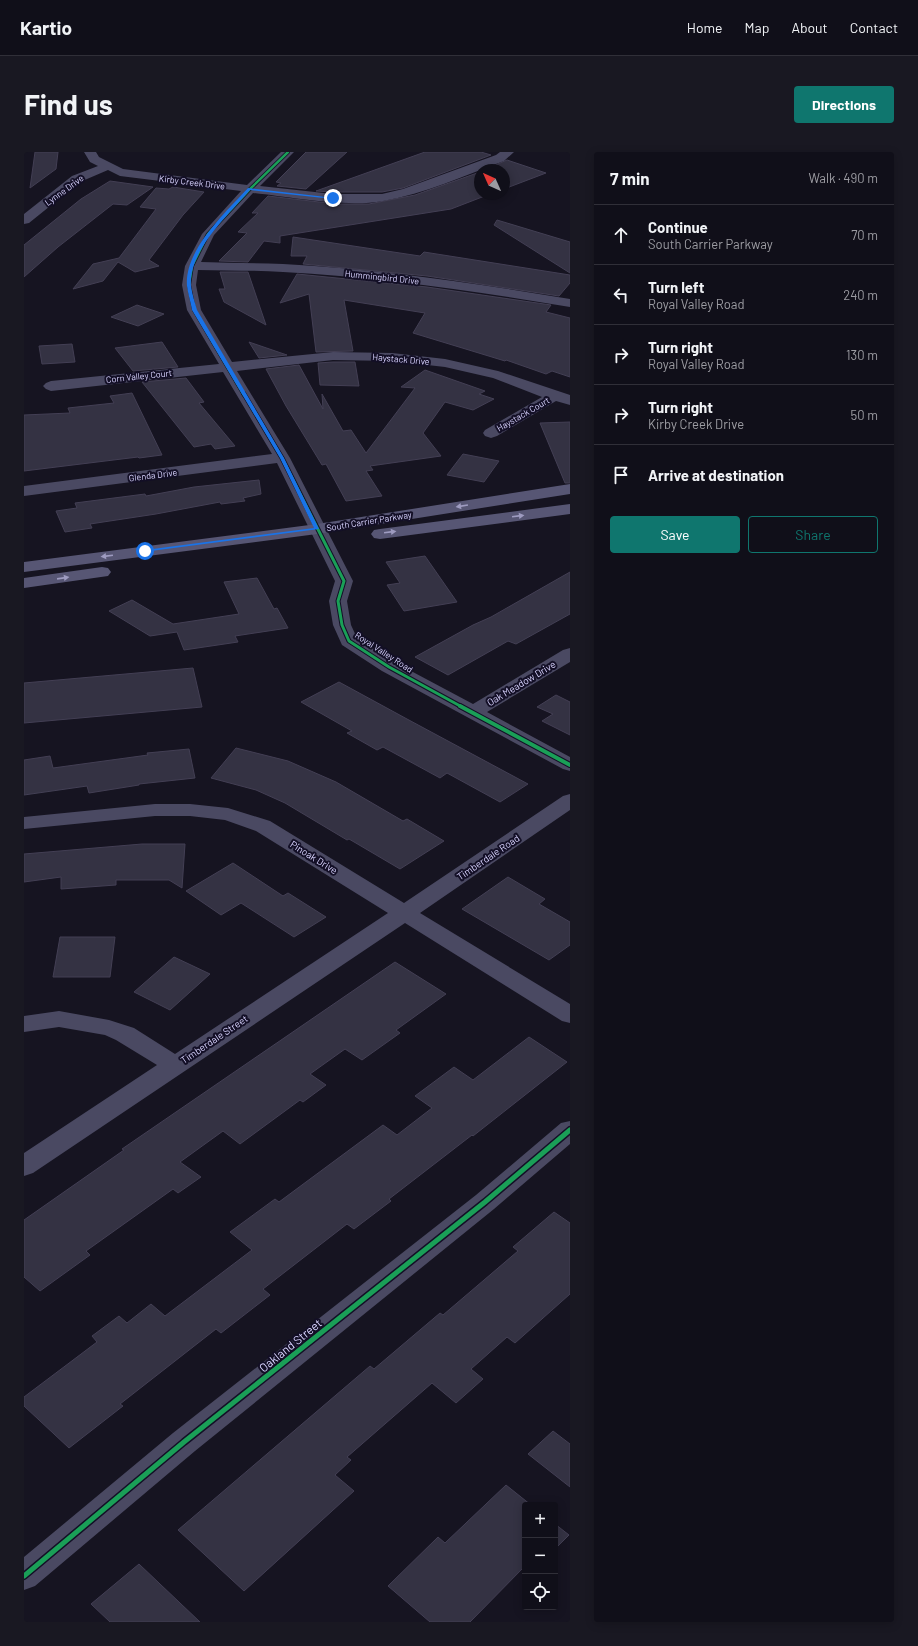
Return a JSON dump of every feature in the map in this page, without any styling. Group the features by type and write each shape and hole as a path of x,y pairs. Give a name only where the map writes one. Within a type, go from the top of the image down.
{"main road":[{"name":"South Carrier Parkway","path":"24,583 320,535 570,489"},
{"name":"South Carrier Parkway","path":"24,566 570,509"}],"street":[{"name":"Kirby Creek Drive","path":"90,152 94,159 120,172 333,198 382,198 407,192 500,158 508,152"},
{"name":"Royal Valley Road","path":"288,152 250,189 208,234 192,266 189,285 194,310 282,458 344,581 338,601 342,625 349,641 389,667 570,765"},
{"name":"Lynne Drive","path":"24,220 76,179 108,166"},
{"name":"Hummingbird Drive","path":"192,266 283,268 376,276 512,293 570,303"},
{"name":"Haystack Drive","path":"227,366 333,356 392,357 445,363 498,375 554,396 570,400"},
{"name":"Corn Valley Court","path":"51,386 227,366"},
{"name":"Haystack Court","path":"491,433 554,396"},
{"name":"Glenda Drive","path":"24,491 282,458"},
{"name":"Oak Meadow Drive","path":"472,713 570,654"},
{"name":"Timberdale Road","path":"405,913 570,800"},
{"name":"Pinoak Drive","path":"24,822 155,810 202,810 228,814 263,826 570,1014"},
{"name":"Timberdale Street","path":"24,1166 405,913"},
{"path":"24,1024 59,1019 109,1028 125,1034 176,1065"},
{"name":"Oakland Street","path":"24,1576 184,1442 485,1202 570,1130"}],"building":[{"path":"35,152 58,152 56,169 30,188"},
{"path":"306,152 347,152 306,189 277,186 281,183 276,182"},
{"path":"425,152 481,152 491,155 403,188 382,192 316,191"},
{"path":"507,160 546,173 510,187 510,164 498,164"},
{"path":"474,174 474,200 451,209 280,236 280,243 264,241 248,262 219,261 247,233 238,232 258,213 252,213 268,196 336,204 369,204 415,195"},
{"path":"110,181 153,187 127,205 113,204 58,247 24,277 24,245 81,199"},
{"path":"173,187 204,192 183,215 149,260 159,266 135,272 118,262 103,281 73,289 93,264 119,258 156,209 140,207 156,188 169,189"},
{"path":"497,220 570,242 570,273 494,225"},
{"path":"293,237 420,256 424,252 570,275 570,283 559,296 427,276 303,264 307,256 291,256"},
{"path":"220,272 248,272 266,325 224,302 219,289 225,289"},
{"path":"297,274 427,287 551,305 546,312 570,318 570,377 552,371 546,374 506,360 505,361 413,333 425,313 344,300 353,351 316,352 309,294 280,303"},
{"path":"137,305 164,314 138,326 111,317"},
{"path":"162,342 178,367 133,371 115,348"},
{"path":"249,342 287,355 259,358"},
{"path":"72,344 75,362 42,364 39,346"},
{"path":"355,362 359,386 320,385 318,363"},
{"path":"299,365 323,409 322,394 343,431 351,430 366,453 415,388 401,387 425,370 485,391 479,394 494,399 473,410 445,402 423,433 441,456 370,466 373,470 366,471 382,496 346,501 326,464 322,465 286,406 266,369"},
{"path":"186,378 204,402 199,403 235,446 215,449 211,444 194,447 142,382"},
{"path":"132,393 162,455 24,471 24,415 70,413 68,408 114,403 110,396"},
{"path":"570,422 570,483 565,483 540,423"},
{"path":"463,454 499,461 484,482 447,475"},
{"path":"259,480 261,494 243,498 245,501 221,504 220,502 90,524 92,528 65,532 56,511 77,508 75,503 145,494 146,496 194,487"},
{"path":"425,556 457,602 404,611 387,585 400,583 386,562"},
{"path":"570,572 570,614 516,644 508,641 448,675 415,657 473,625 491,617"},
{"path":"257,578 274,609 277,608 288,628 235,636 238,642 184,650 177,632 150,636 109,611 132,600 173,624 239,614 224,582"},
{"path":"193,668 202,707 24,723 24,683"},
{"path":"339,682 528,784 500,802 447,773 440,778 383,747 377,750 347,733 352,731 301,702"},
{"path":"556,695 570,702 570,735 542,721 553,714 537,707"},
{"path":"236,748 288,761 336,782 403,821 407,819 444,841 400,869 349,839 347,840 285,803 256,790 211,778"},
{"path":"189,749 195,778 139,784 89,793 87,786 24,795 24,760 50,756 53,768 148,755 147,753"},
{"path":"142,844 185,844 182,888 169,880 116,880 116,885 61,889 61,877 24,882 24,854"},
{"path":"233,863 283,896 288,893 326,917 294,937 241,903 221,915 186,891"},
{"path":"508,877 545,899 539,904 570,922 570,945 549,960 462,909"},
{"path":"60,937 115,937 110,977 53,977"},
{"path":"174,957 210,974 170,1010 134,992"},
{"path":"395,962 446,994 396,1030 400,1033 362,1060 345,1049 310,1074 326,1085 303,1102 300,1100 240,1144 223,1131 180,1162 201,1177 178,1193 173,1189 86,1251 90,1255 40,1291 24,1277 24,1220 124,1150 122,1149"},
{"path":"529,1037 567,1062 473,1136 472,1135 389,1199 391,1201 354,1229 347,1224 263,1289 270,1295 221,1333 216,1329 120,1404 123,1406 69,1448 24,1406 24,1397 97,1342 92,1336 119,1316 127,1323 151,1304 165,1316 252,1250 230,1232 275,1199 279,1202 383,1125 397,1135 432,1108 415,1096 454,1067 473,1080"},
{"path":"554,1212 570,1223 570,1294 515,1343 507,1337 471,1369 483,1379 456,1403 432,1383 347,1457 351,1460 335,1475 354,1491 244,1591 178,1530 370,1366 374,1369 440,1313 443,1315 518,1251 513,1247"},
{"path":"553,1431 570,1444 570,1487 528,1454"},
{"path":"506,1485 527,1502 522,1502 522,1569 470,1622 430,1622 388,1586 438,1537 445,1543"},
{"path":"558,1526 569,1535 558,1546"},
{"path":"139,1564 200,1622 110,1622 91,1604"}],"cycle path":[{"path":"288,152 250,189 208,234 192,266 189,285 194,310 282,458 344,581 338,601 342,625 349,641 389,667 570,765"},
{"path":"24,1576 184,1442 485,1202 570,1130"}],"route":[{"path":"145,551 317,529 282,458 194,310 189,285 192,266 208,234 250,189 333,198"}]}
